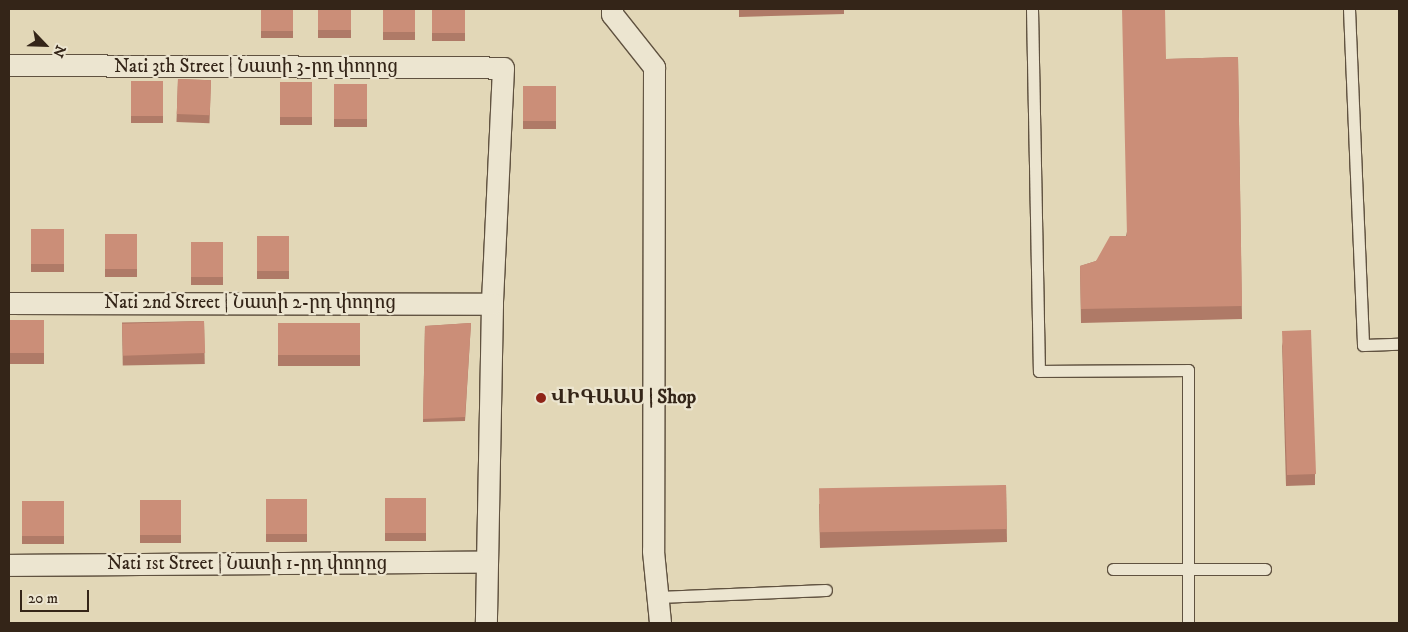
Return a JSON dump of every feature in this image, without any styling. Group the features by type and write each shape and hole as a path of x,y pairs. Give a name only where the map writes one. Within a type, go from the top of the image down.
{"street":[{"path":"612,9 612,14 654,67 653,551 660,623"},
{"name":"Nati 3th Street | Նատի 3-րդ փողոց","path":"9,65 503,68 492,304"},
{"name":"Nati 2nd Street | Նատի 2-րդ փողոց","path":"9,303 492,304"},
{"path":"486,623 492,304"},
{"name":"Nati 1st Street | Նատի 1-րդ փողոց","path":"9,565 486,562"}],"lane":[{"path":"1032,9 1039,371 1188,370 1188,623"},
{"path":"1349,9 1363,345 1399,344"},
{"path":"1113,569 1265,569"},
{"path":"658,597 826,590"}],"building":[{"path":"261,9 293,9 293,31 261,31"},
{"path":"318,9 351,9 351,30 318,30"},
{"path":"383,9 415,9 415,32 383,32"},
{"path":"432,9 465,9 465,33 432,33"},
{"path":"1122,9 1165,9 1166,59 1238,57 1242,306 1081,309 1080,266 1096,261 1110,236 1127,236"},
{"path":"178,79 211,80 210,115 177,114"},
{"path":"131,81 163,81 163,116 131,116"},
{"path":"280,82 312,82 312,117 280,117"},
{"path":"334,84 367,84 367,119 334,119"},
{"path":"523,86 556,86 556,121 523,121"},
{"path":"31,229 64,229 64,264 31,264"},
{"path":"105,234 137,234 137,269 105,269"},
{"path":"257,236 289,236 289,271 257,271"},
{"path":"191,242 223,242 223,277 191,277"},
{"path":"9,320 44,320 44,353 9,353"},
{"path":"204,321 205,353 123,356 122,324"},
{"path":"278,323 360,323 360,355 278,355"},
{"path":"471,323 465,417 423,419 425,326"},
{"path":"1311,330 1316,474 1287,475 1282,331"},
{"path":"1006,485 1007,529 820,532 819,488"},
{"path":"385,498 426,498 426,533 385,533"},
{"path":"266,499 307,499 307,534 266,534"},
{"path":"140,500 181,500 181,535 140,535"},
{"path":"22,501 64,501 64,536 22,536"}],"place":[{"name":"ՎԻԳԱԱՍ | Shop","path":"541,398"}]}
